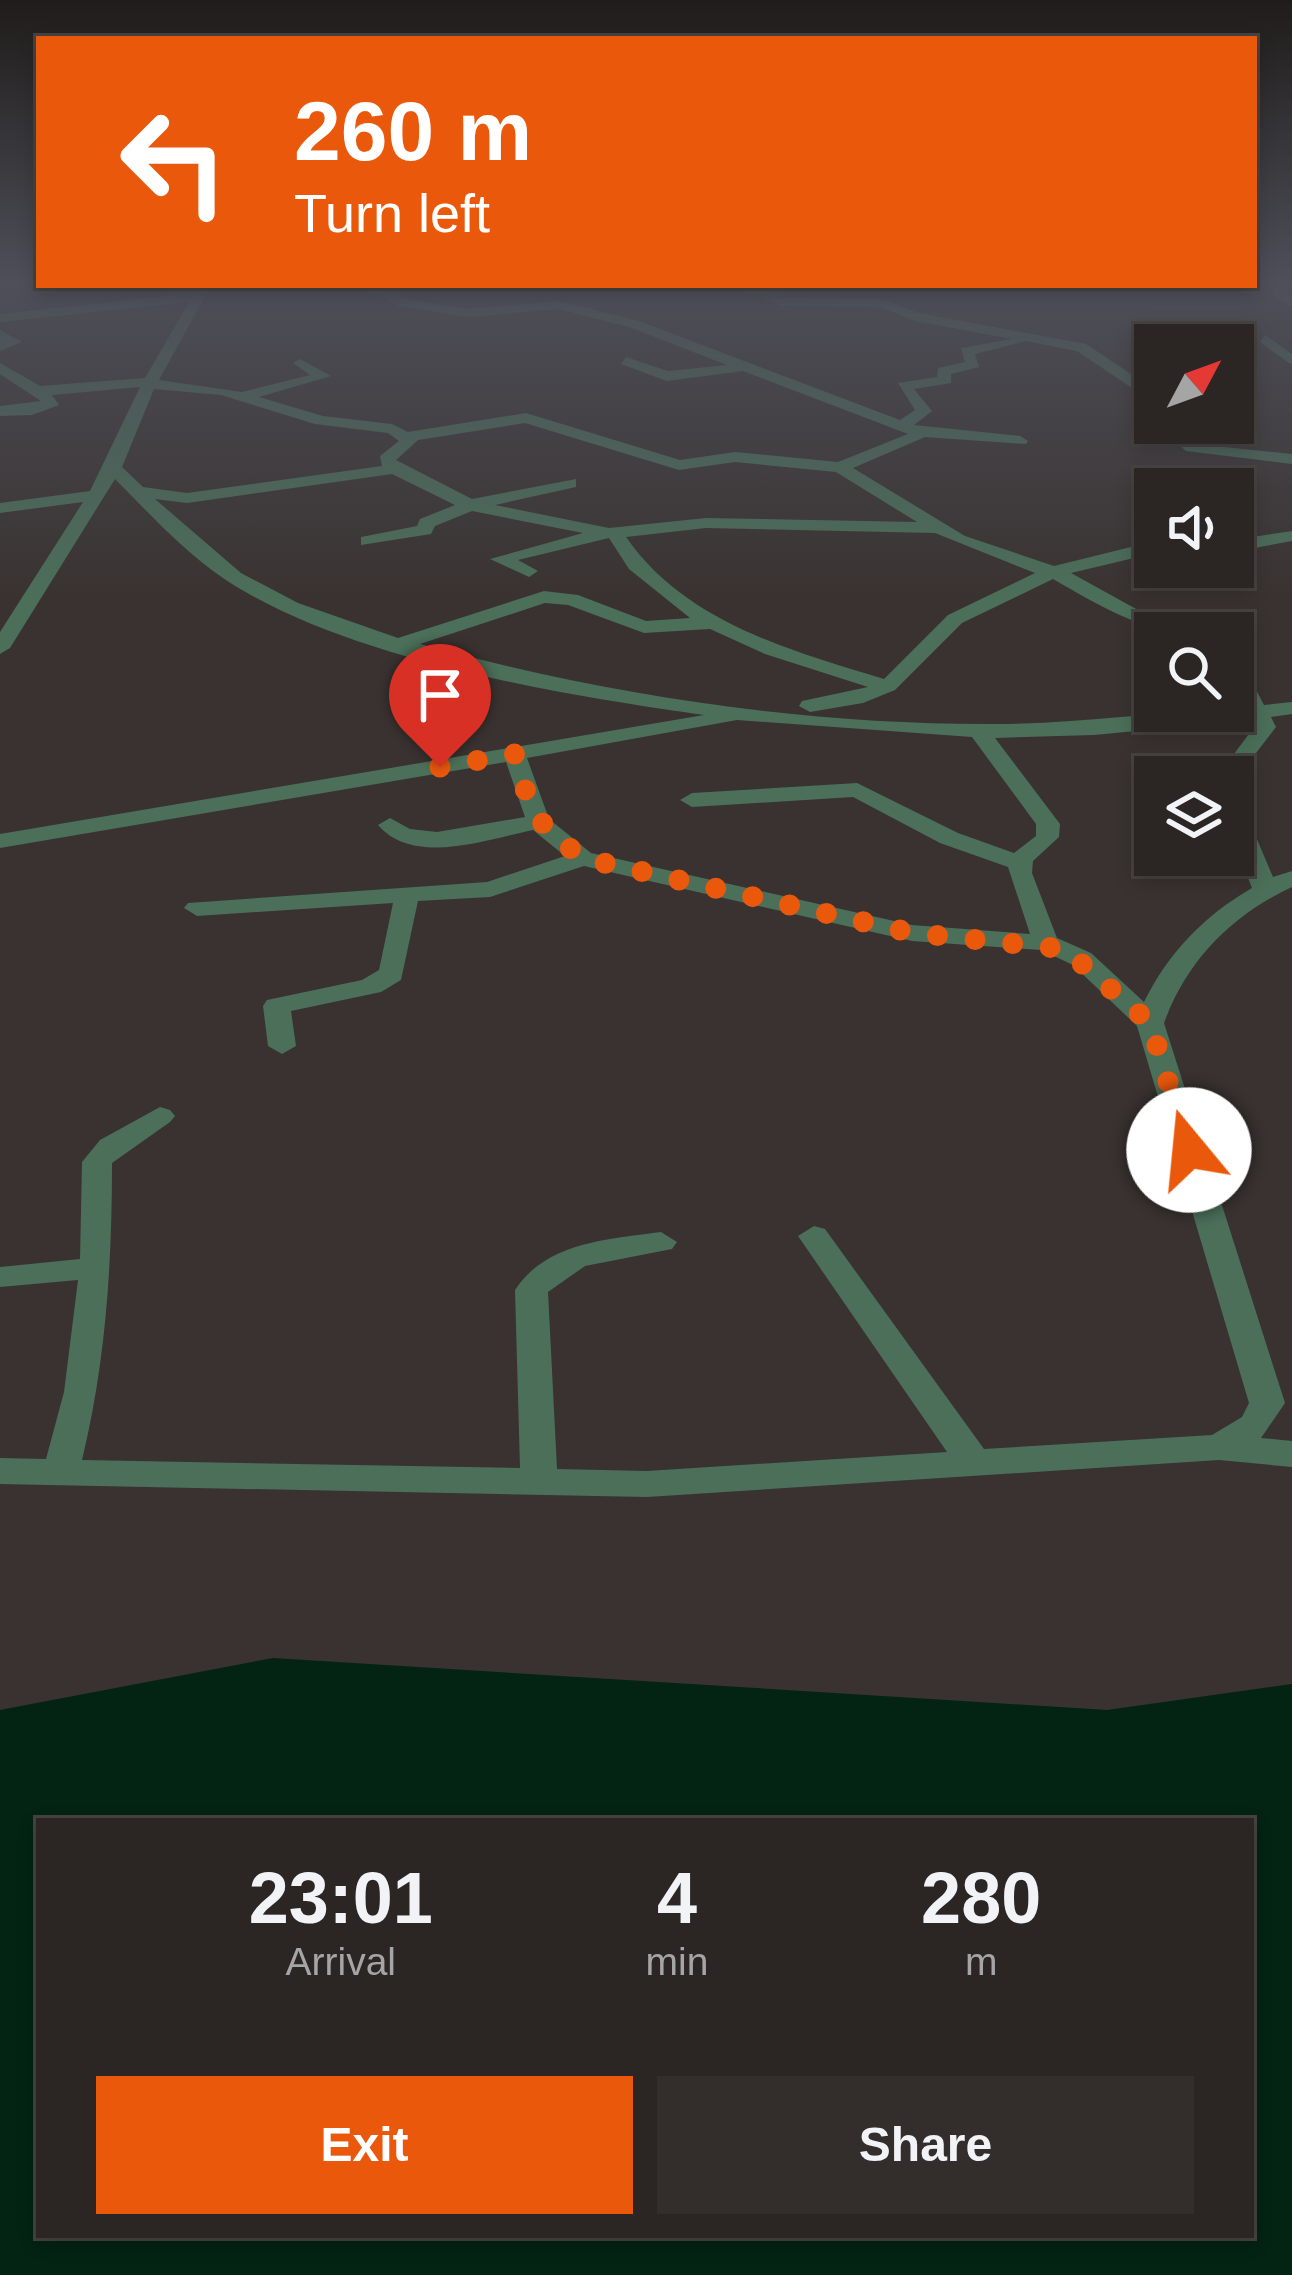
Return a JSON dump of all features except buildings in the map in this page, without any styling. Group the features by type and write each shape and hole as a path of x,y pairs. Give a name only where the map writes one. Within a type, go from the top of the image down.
{"street":[{"path":"0,411 52,406 33,388"},
{"path":"39,392 85,388"},
{"path":"0,648 6,626 112,468 146,388"},
{"path":"186,388 244,396 321,421 381,427 408,436 526,418 679,465 735,458 840,467 903,446 917,436 909,429"},
{"path":"244,396 275,388"},
{"path":"800,388 909,429 1020,441"},
{"path":"905,388 924,411 909,429"},
{"path":"408,436 407,446 386,460 394,469 470,505 611,533 669,592 712,623 777,653 886,686"},
{"path":"1186,444 1292,459"},
{"path":"840,467 972,545 1058,574 1134,615"},
{"path":"112,468 189,543 234,577 284,603 401,644 535,679 761,713 979,731 1087,729 1292,709"},
{"path":"137,491 187,498 394,469"},
{"path":"367,541 425,530 426,523 470,505 570,483"},
{"path":"0,508 96,494"},
{"path":"529,571 499,559 611,533 706,523 942,528"},
{"path":"1254,543 1292,536"},
{"path":"1270,541 1292,556"},
{"path":"0,841 855,699 886,686 958,617 1058,574 1134,553"},
{"path":"401,644 544,597 571,599 644,627 712,623"},
{"path":"1240,756 1264,734 1254,704"},
{"path":"979,731 995,757 1029,792 1050,829 1020,863"},
{"path":"515,754 538,822 584,857 913,933 1046,943 1082,959 1150,1023 1267,1403 1255,1425 1219,1447"},
{"path":"692,800 857,790 949,838 1020,863"},
{"path":"390,825 403,839 422,842 538,822"},
{"path":"1150,1023 1179,960 1208,931 1281,889 1254,846"},
{"path":"197,908 490,889 584,857"},
{"path":"1020,863 1046,943"},
{"path":"282,1046 278,1006 371,986 392,974 406,894"},
{"path":"60,1474 81,1391 96,1268 97,1162 111,1146 160,1116"},
{"path":"814,1236 974,1463"},
{"path":"539,1482 531,1290 556,1266 587,1254 661,1242"},
{"path":"0,1276 96,1268"},
{"path":"0,1471 647,1484 1219,1447 1292,1454"}],"shaded area":[{"path":"273,1658 1107,1710 1292,1684 1292,2275 0,2275 0,1710"}],"route":[{"path":"440,767 515,754 538,822 564,847 604,863 913,933 956,940 1046,943 1065,949 1082,959 1150,1023 1189,1150"}]}
